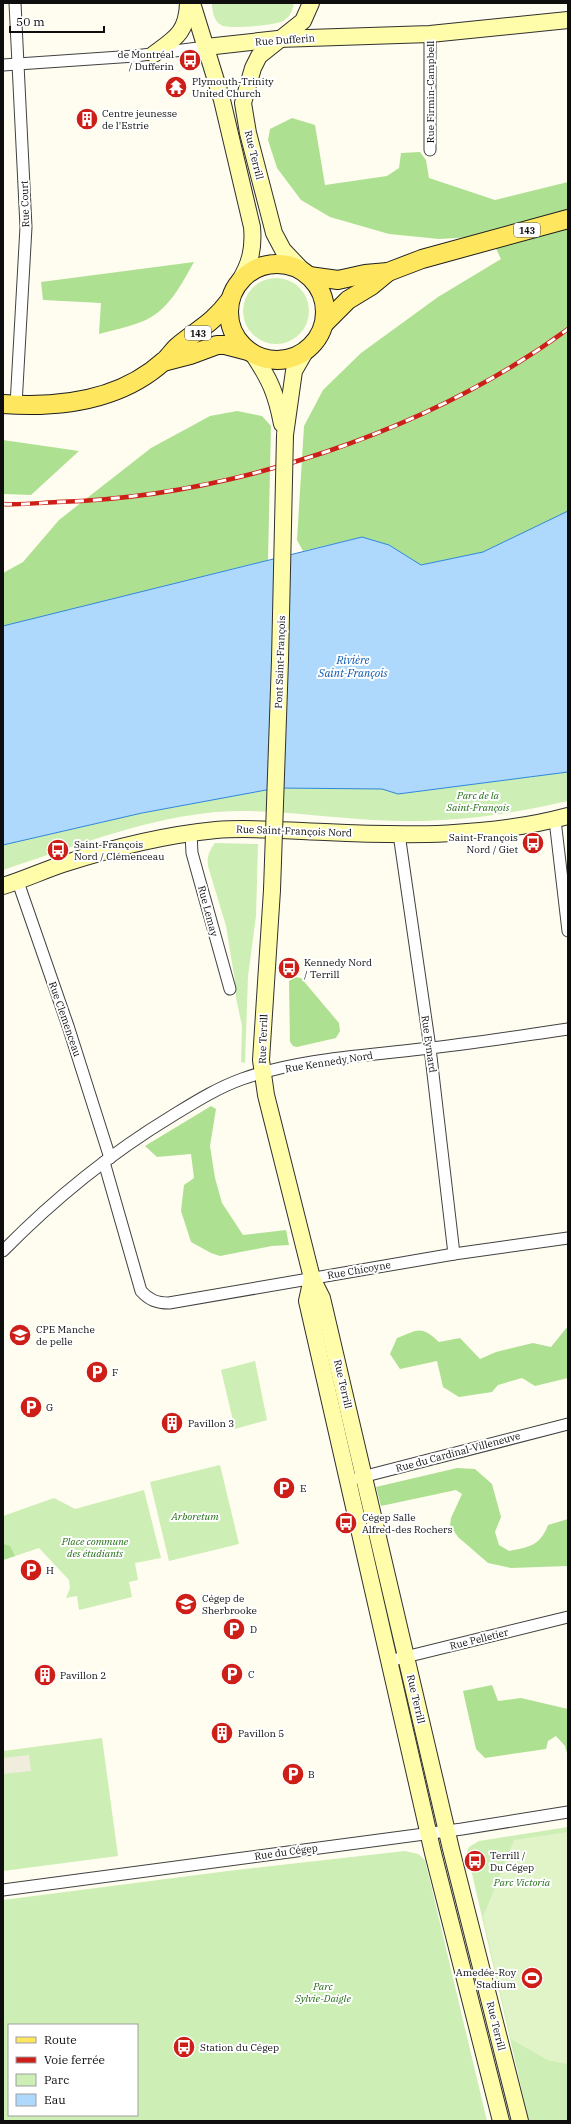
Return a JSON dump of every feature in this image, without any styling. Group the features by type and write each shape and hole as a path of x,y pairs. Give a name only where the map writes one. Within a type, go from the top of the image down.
{"main road":[{"name":"143","path":"163,362 190,355 217,345 225,345 274,360 286,359 306,350 314,343 324,324 348,300 388,272 422,259 568,219"},
{"name":"143","path":"10,405 48,406 93,398 136,380 163,362 178,346 214,320 230,300 239,282 247,274 268,264 280,263 306,273 338,280 365,274 388,272"},
{"name":"143","path":"306,273 316,283 325,303 324,324"},
{"name":"143","path":"230,300 229,314 231,328 238,341 251,352"}],"street":[{"name":"Rue Court","path":"10,405 26,227 15,3"},
{"path":"154,54 181,32 188,19 188,3"},
{"name":"Rue Terrill","path":"192,3 222,100 252,227 253,248 251,260 239,282"},
{"name":"Rue Terrill","path":"306,273 283,250 274,234 248,133 243,103 252,68 259,56 278,39 293,30 303,20 311,3"},
{"name":"Rue Dufferin","path":"3,66 154,54 278,39 430,34 568,20"},
{"name":"Rue Firmin-Campbell","path":"430,34 430,150"},
{"path":"285,435 294,370 306,350"},
{"path":"251,352 268,375 274,390 285,435"},
{"name":"Pont Saint-François","path":"272,890 280,660 285,435"},
{"path":"561,818 568,931"},
{"name":"Rue Saint-François Nord","path":"10,884 62,864 121,847 191,833 248,829 399,834 479,831 561,818"},
{"name":"Rue Lemay","path":"191,833 192,853 230,988"},
{"name":"Rue Eymard","path":"399,834 430,1048 454,1254"},
{"name":"Rue Clemenceau","path":"10,884 70,1033 107,1160 142,1290 152,1300"},
{"name":"Rue Terrill","path":"272,890 262,1048 266,1095 312,1278 322,1298 447,1831 520,2121"},
{"name":"Rue Kennedy Nord","path":"3,1251 107,1160 161,1122 202,1098 242,1079 263,1073 350,1057 430,1048 568,1029"},
{"name":"Rue Chicoyne","path":"152,1300 169,1303 454,1254 568,1238"},
{"name":"Rue Terrill","path":"312,1278 306,1301 429,1833 501,2121"},
{"name":"Rue du Cardinal-Villeneuve","path":"348,1480 568,1424"},
{"name":"Rue Pelletier","path":"389,1661 568,1617"},
{"name":"Rue du Cégep","path":"3,1890 447,1831 568,1812"}],"green space":[{"path":"212,3 294,3 288,17 279,23 233,27 221,25 217,21 213,12"},
{"path":"292,118 315,125 325,185 387,176 399,168 401,153 420,152 426,160 429,178 495,200 568,182 568,511 483,552 421,565 389,545 362,537 303,551 297,540 304,426 323,390 361,353 438,297 501,259 490,236 439,239 389,234 330,217 301,200 277,168 268,140 270,129"},
{"path":"194,262 173,297 159,312 141,322 99,334 101,303 43,300 41,282"},
{"path":"269,278 283,278 295,283 304,292 309,304 307,324 300,335 283,344 269,344 257,339 248,330 243,318 243,304 248,292 257,283"},
{"path":"237,411 262,416 271,426 268,560 3,626 3,573 23,562 59,520 151,448 210,416"},
{"path":"3,440 79,451 31,495 3,494"},
{"name":"Parc de la Saint-François","path":"568,772 568,801 519,811 471,818 423,821 352,819 290,813 248,811 207,813 155,822 129,829 79,844 3,870 3,845 142,813 278,788 382,789 398,794"},
{"path":"215,843 258,844 256,916 248,976 245,1063 241,1062 242,1026 236,998 235,981 226,926 208,866 209,854"},
{"path":"295,977 301,978 339,1023 340,1031 336,1038 297,1047 293,1046 290,1042 289,981"},
{"path":"211,1106 216,1109 210,1146 215,1178 222,1203 243,1235 286,1230 289,1245 272,1246 220,1256 211,1253 191,1242 181,1211 184,1185 194,1178 191,1154 157,1157 145,1146"},
{"path":"568,1326 568,1378 535,1386 522,1378 498,1385 492,1392 459,1397 443,1387 437,1361 400,1369 390,1354 397,1338 415,1331 423,1331 439,1342 460,1338 480,1359 496,1352 533,1343 551,1347"},
{"path":"255,1361 267,1420 235,1429 221,1370"},
{"name":"Arboretum","path":"220,1465 239,1544 169,1561 150,1482"},
{"path":"457,1468 475,1469 492,1484 501,1517 495,1532 499,1545 509,1551 528,1547 541,1537 548,1525 568,1519 568,1566 511,1568 488,1563 458,1537 450,1525 451,1518 462,1494 456,1490 381,1506 376,1487"},
{"name":"Place commune des étudiants","path":"144,1490 161,1558 135,1563 138,1580 129,1582 132,1597 79,1610 77,1596 66,1598 70,1588 69,1580 39,1548 3,1560 3,1516 54,1498 75,1509"},
{"path":"3,1544 10,1546 15,1556 3,1560"},
{"path":"492,1685 498,1701 521,1698 568,1709 568,1757 565,1746 556,1736 548,1741 546,1749 485,1758 476,1749 463,1691"},
{"path":"102,1738 118,1856 3,1871 3,1751"},
{"name":"Amedée-Roy Stadium","path":"568,1827 568,2121 529,2121 467,1852 469,1847 479,1841"},
{"name":"Amedée-Roy Stadium","path":"568,1832 568,2064 547,2060 511,2039 483,1917 514,1840"},
{"name":"Parc Sylvie-Daigle","path":"405,1851 418,1854 425,1860 487,2121 3,2121 3,1900 228,1871"}],"shaded area":[{"path":"29,1755 31,1771 3,1774 3,1758"}],"water":[{"name":"Rivière Saint-François","path":"568,511 568,772 398,794 382,789 277,788 142,813 3,845 3,626 362,537 389,545 421,565 483,552"}],"railway":[{"path":"3,504 30,504 123,497 190,487 258,472 325,452 390,428 453,399 513,366 568,329"}],"place":[{"name":"de Montréal / Dufferin","path":"190,60"},
{"name":"Plymouth-Trinity United Church","path":"176,87"},
{"name":"Centre jeunesse de l'Estrie","path":"87,119"},
{"name":"Saint-François Nord / Giet","path":"533,843"},
{"name":"Saint-François Nord / Clémenceau","path":"58,850"},
{"name":"Kennedy Nord / Terrill","path":"289,968"},
{"name":"CPE Manche de pelle","path":"20,1335"},
{"name":"F","path":"97,1372"},
{"name":"G","path":"31,1407"},
{"name":"Pavillon 3","path":"172,1423"},
{"name":"E","path":"284,1488"},
{"name":"Cégep Salle Alfred-des Rochers","path":"346,1523"},
{"name":"H","path":"31,1570"},
{"name":"Cégep de Sherbrooke","path":"186,1604"},
{"name":"D","path":"234,1629"},
{"name":"C","path":"232,1674"},
{"name":"Pavillon 2","path":"45,1675"},
{"name":"Pavillon 5","path":"222,1733"},
{"name":"B","path":"293,1774"},
{"name":"Terrill / Du Cégep","path":"475,1861"},
{"name":"Amedée-Roy Stadium","path":"532,1978"},
{"name":"Station du Cégep","path":"184,2047"}],"park label":[{"name":"Parc Victoria","path":"522,1882"}]}
